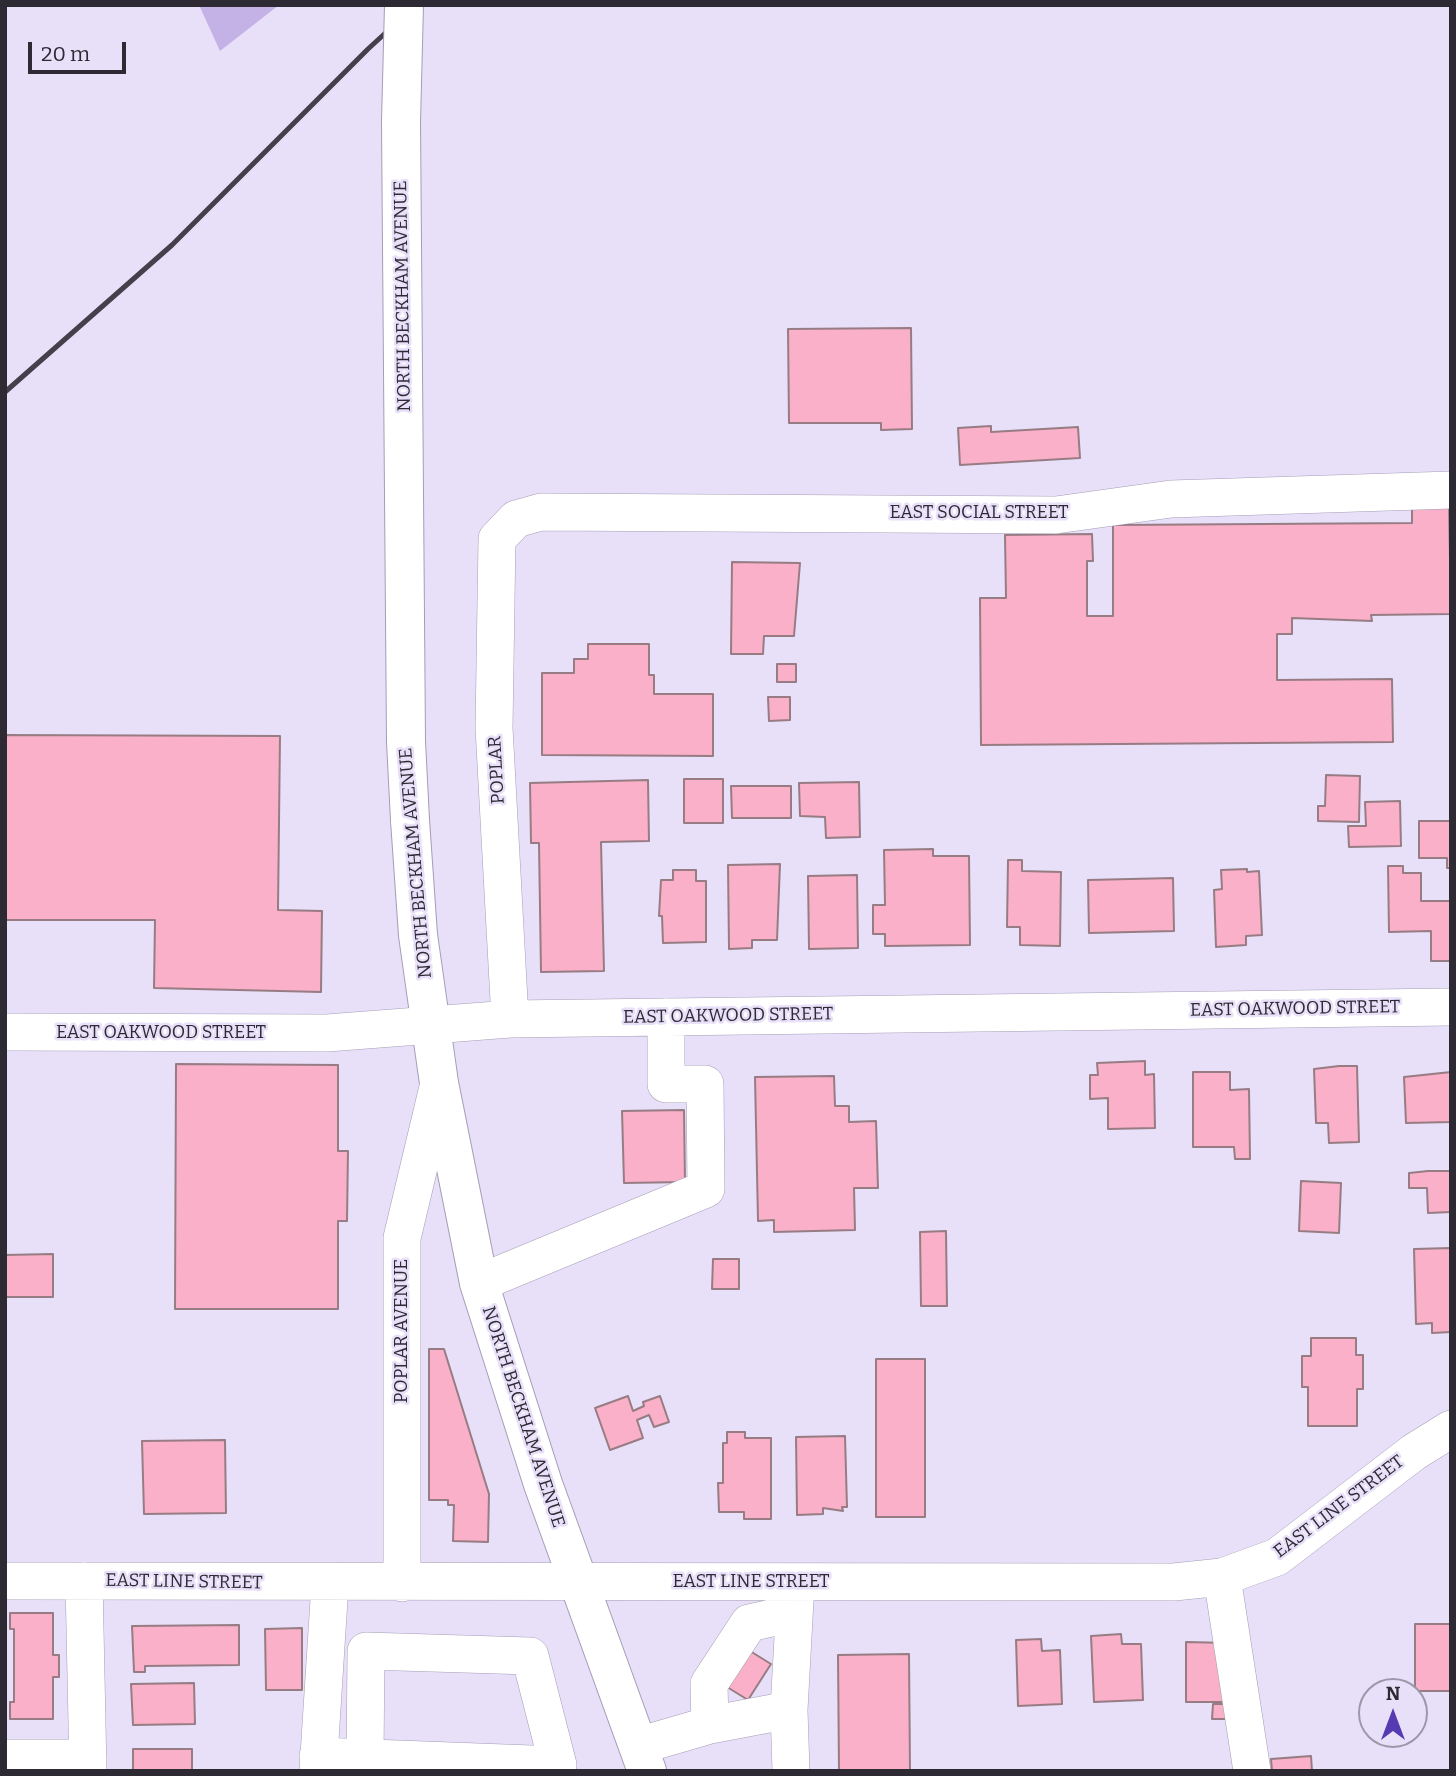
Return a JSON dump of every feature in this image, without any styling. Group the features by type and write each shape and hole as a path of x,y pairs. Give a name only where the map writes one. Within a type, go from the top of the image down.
{"main road":[{"name":"NORTH BECKHAM AVENUE","path":"404,5 401,122 405,729 418,935 439,1083 479,1283 518,1412 643,1758"}],"street":[{"name":"EAST SOCIAL STREET","path":"508,524 541,512 1056,515 1171,499 1451,489"},
{"name":"POPLAR","path":"508,524 497,539 494,728 510,1019"},
{"name":"EAST OAKWOOD STREET","path":"5,1032 327,1033 510,1019 1451,1007"},
{"path":"479,1283 706,1189 705,1084 666,1084 666,1017"},
{"name":"POPLAR AVENUE","path":"402,1583 402,1238 439,1083"},
{"name":"EAST LINE STREET","path":"5,1581 330,1584 579,1582 795,1597 1174,1582 1222,1577 1277,1557 1414,1451 1451,1429"},
{"path":"1222,1577 1252,1771"},
{"path":"5,1758 88,1764 84,1581"},
{"path":"330,1584 318,1764 365,1759 559,1768 530,1656 366,1651 365,1759"},
{"path":"791,1771 789,1710 795,1597"},
{"path":"710,1725 709,1684 749,1623 795,1597"},
{"path":"643,1758 710,1725 789,1710"}],"shaded area":[{"path":"199,5 279,5 220,51"}],"building":[{"path":"911,328 912,429 881,430 881,423 789,423 788,329"},
{"path":"991,426 991,432 1078,427 1080,458 960,465 958,428"},
{"path":"1449,503 1451,614 1371,615 1372,621 1292,618 1292,634 1277,634 1277,680 1392,679 1393,742 981,745 980,598 1006,598 1005,535 1092,534 1093,561 1087,561 1087,616 1113,616 1113,525 1412,523 1412,504"},
{"path":"732,562 800,563 794,636 764,636 763,654 731,654"},
{"path":"588,644 649,644 649,675 654,675 654,694 713,694 713,756 542,755 542,673 574,673 574,659 588,659"},
{"path":"777,664 796,664 796,682 777,682"},
{"path":"768,697 790,697 790,720 769,721"},
{"path":"5,735 280,736 278,910 322,911 321,992 154,988 155,920 5,920"},
{"path":"1326,775 1360,776 1359,822 1318,821 1318,806 1325,806"},
{"path":"684,779 723,779 723,823 684,823"},
{"path":"648,780 649,841 601,842 604,971 541,972 539,843 531,843 530,783"},
{"path":"859,782 860,837 826,838 825,817 800,816 799,783"},
{"path":"731,786 791,786 791,818 732,818"},
{"path":"1400,801 1401,846 1349,847 1348,826 1366,826 1365,802"},
{"path":"1419,821 1451,821 1451,868 1447,868 1447,858 1419,858"},
{"path":"933,849 933,856 969,856 970,945 885,946 885,934 873,934 873,905 885,905 884,850"},
{"path":"1008,860 1022,860 1022,871 1061,872 1060,946 1020,945 1020,927 1007,927"},
{"path":"780,864 777,940 752,940 752,948 729,949 728,865"},
{"path":"1388,866 1403,866 1403,873 1421,873 1421,901 1451,901 1451,961 1431,961 1431,931 1389,932"},
{"path":"1247,869 1247,872 1259,871 1262,935 1246,936 1246,945 1216,947 1214,890 1222,889 1221,870"},
{"path":"673,870 696,870 696,881 706,881 706,942 663,943 662,916 659,916 661,880 673,880"},
{"path":"857,875 858,948 809,949 808,876"},
{"path":"1173,878 1174,931 1089,933 1088,880"},
{"path":"1145,1061 1145,1075 1154,1074 1155,1128 1108,1129 1108,1098 1090,1099 1090,1075 1098,1075 1097,1063"},
{"path":"176,1064 338,1065 338,1151 348,1151 347,1221 338,1221 338,1309 175,1309"},
{"path":"1357,1066 1359,1142 1329,1143 1328,1123 1316,1123 1314,1069"},
{"path":"1193,1072 1230,1072 1230,1090 1249,1089 1250,1159 1235,1159 1234,1147 1193,1147"},
{"path":"1451,1072 1451,1122 1406,1123 1404,1077"},
{"path":"834,1076 835,1106 849,1106 849,1122 876,1121 878,1188 854,1188 855,1230 774,1232 774,1220 758,1221 755,1077"},
{"path":"684,1110 685,1182 624,1183 622,1111"},
{"path":"1451,1171 1451,1212 1428,1213 1427,1188 1409,1188 1409,1173"},
{"path":"1301,1181 1341,1183 1339,1233 1299,1231"},
{"path":"946,1231 947,1306 921,1306 920,1232"},
{"path":"1451,1248 1451,1332 1432,1333 1432,1323 1416,1324 1414,1249"},
{"path":"53,1254 53,1297 5,1297 5,1255"},
{"path":"713,1259 739,1259 739,1289 712,1289"},
{"path":"1311,1338 1356,1338 1356,1355 1363,1355 1363,1389 1357,1389 1357,1426 1308,1426 1308,1387 1302,1387 1302,1356 1311,1356"},
{"path":"429,1349 444,1349 489,1494 488,1542 453,1541 454,1505 448,1505 448,1500 429,1500"},
{"path":"876,1359 925,1359 925,1517 876,1517"},
{"path":"628,1396 633,1411 644,1406 643,1402 660,1396 669,1422 654,1427 649,1415 637,1420 643,1438 610,1450 595,1408"},
{"path":"727,1432 745,1432 745,1438 771,1438 771,1519 744,1519 744,1512 719,1512 718,1483 723,1483 723,1443 727,1443"},
{"path":"845,1436 847,1507 842,1507 843,1511 823,1508 823,1514 797,1515 796,1437"},
{"path":"225,1440 226,1513 144,1514 142,1441"},
{"path":"10,1613 53,1613 53,1655 59,1655 59,1677 53,1677 53,1719 10,1719 10,1702 14,1702 14,1629 10,1629"},
{"path":"1415,1624 1451,1624 1451,1691 1428,1691 1428,1678 1415,1678"},
{"path":"239,1625 239,1665 145,1666 145,1672 134,1672 132,1626"},
{"path":"302,1628 302,1690 266,1690 265,1629"},
{"path":"1121,1634 1122,1644 1141,1644 1143,1700 1094,1702 1091,1636"},
{"path":"1041,1639 1042,1651 1060,1650 1062,1704 1018,1706 1016,1640"},
{"path":"1186,1642 1229,1643 1228,1702 1186,1702"},
{"path":"742,1646 771,1664 748,1700 719,1682"},
{"path":"909,1654 910,1771 839,1771 838,1655"},
{"path":"194,1683 195,1724 133,1725 131,1684"},
{"path":"1213,1704 1235,1704 1234,1719 1212,1719"},
{"path":"133,1749 192,1749 192,1771 133,1771"},
{"path":"1311,1756 1312,1771 1272,1771 1271,1759"}],"railway":[{"path":"5,392 172,245 368,49 416,5"}]}
